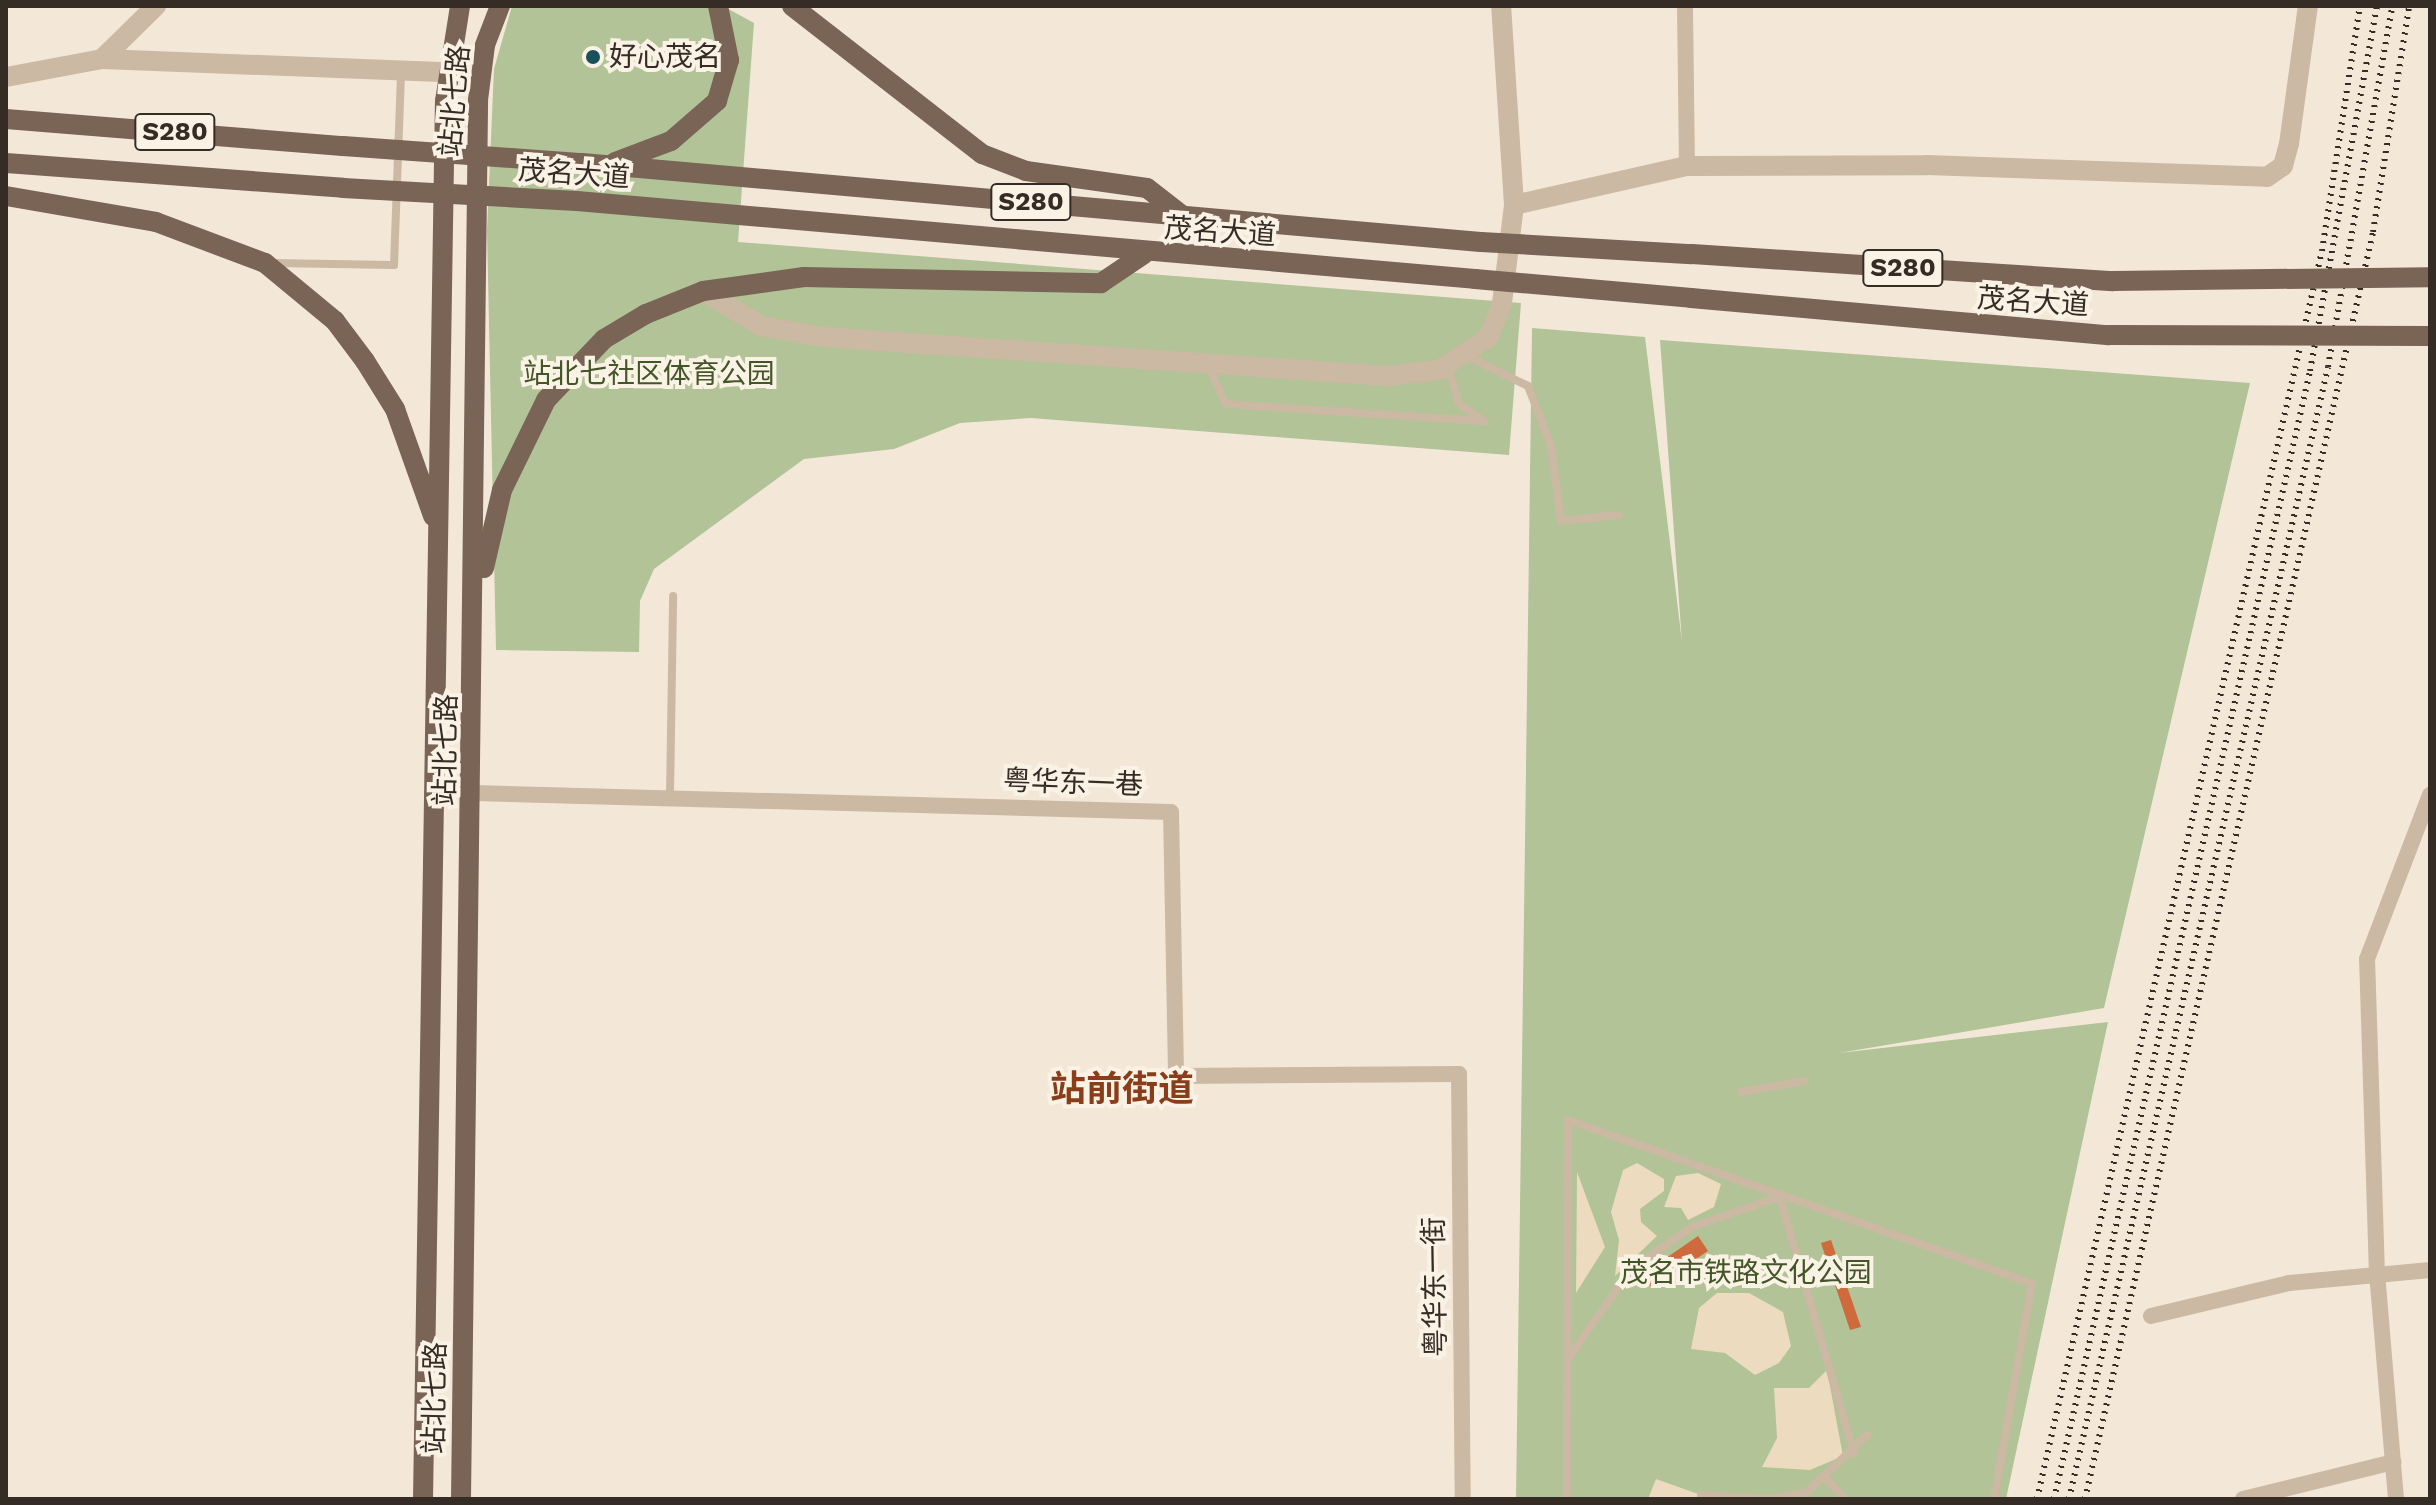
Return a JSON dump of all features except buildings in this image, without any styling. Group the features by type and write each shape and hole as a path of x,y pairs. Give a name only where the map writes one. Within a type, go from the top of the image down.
{"main road":[{"name":"站北七路","path":"423,1499 447,72 460,6"},
{"name":"站北七路","path":"461,1499 476,640 478,100 485,45 500,6"},
{"path":"609,165 671,141 717,101 729,60 718,6"},
{"path":"792,6 982,154 1026,171 1147,188 1183,216"},
{"name":"茂名大道","path":"6,119 609,165 1481,242 2113,281 2430,277"},
{"name":"茂名大道","path":"6,163 343,188 577,201 1144,254 1475,279 2109,335 2430,336"},
{"path":"6,196 156,222 265,263 335,321 365,361 395,409 439,532"},
{"path":"476,640 502,490 546,400 604,339 703,291 855,275 1101,283 1144,254"},
{"path":"433,948 471,949"},
{"path":"427,1266 465,1266"}],"street":[{"path":"132,31 134,6"},
{"path":"102,59 156,6"},
{"path":"703,291 761,326 823,337 1400,376 1455,360 1496,324 1514,205 1501,6"},
{"path":"1685,6 1687,166"},
{"path":"1514,205 1687,166 1927,165 2267,177 2283,166 2289,144 2308,6"},
{"path":"6,77 102,59 447,72"},
{"name":"粤华东一巷","path":"474,793 1171,812 1176,1076 1459,1074"},
{"path":"2396,1499 2377,1275 2367,959 2430,795"},
{"name":"粤华东一街","path":"1459,1074 1463,1499"},
{"path":"2151,1316 2289,1283 2430,1270"},
{"path":"2243,1499 2394,1462"}],"lane":[{"path":"265,263 394,265 401,70"},
{"path":"1206,362 1226,404 1484,421 1459,404 1455,360 1528,386 1551,446 1561,521 1619,515"},
{"path":"670,796 673,596"},
{"path":"1741,1092 1804,1081"},
{"path":"1567,1499 1568,1120 2032,1283 1994,1499"},
{"path":"1568,1359 1632,1268 1699,1223 1779,1196"},
{"path":"1779,1196 1854,1453"},
{"path":"1701,1495 1768,1499 1807,1492 1854,1453 1867,1435"},
{"path":"1825,1477 1845,1499"}],"green space":[{"name":"站北七社区体育公园","path":"512,6 723,6 754,23 738,242 1521,303 1509,455 1031,418 960,423 894,449 804,459 654,569 640,601 639,652 496,650 487,230 494,69"},
{"name":"茂名市铁路文化公园","path":"1532,328 1645,337 1682,642 1660,340 2250,383 2104,1008 1839,1053 2108,1022 2006,1499 1516,1499"}],"shaded area":[{"path":"1637,1163 1664,1179 1664,1191 1640,1209 1641,1222 1657,1236 1615,1276 1619,1240 1611,1212 1623,1170"},
{"path":"1577,1172 1605,1247 1576,1293"},
{"path":"1698,1173 1721,1184 1714,1207 1688,1220 1681,1208 1664,1207 1676,1176"},
{"path":"1717,1293 1749,1293 1783,1312 1791,1346 1779,1363 1755,1375 1725,1353 1691,1349 1699,1308"},
{"path":"1827,1370 1843,1456 1810,1470 1762,1467 1777,1438 1774,1388 1809,1388"},
{"path":"1656,1479 1701,1495 1701,1499 1648,1499"}],"railway":[{"path":"2037,1499 2322,251 2360,6"},
{"path":"2054,1499 2310,371 2377,6"},
{"path":"2069,1499 2328,367 2392,6"},
{"path":"2085,1499 2373,232 2409,6"}],"place":[{"name":"好心茂名","path":"593,57"}],"district":[{"name":"站前街道","path":"1122,1090"}]}
